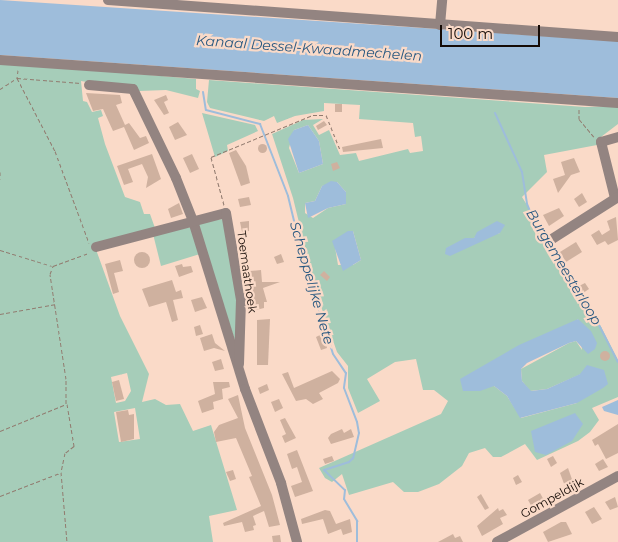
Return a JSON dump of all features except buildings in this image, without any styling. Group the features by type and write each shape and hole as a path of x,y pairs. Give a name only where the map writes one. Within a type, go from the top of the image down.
{"street":[{"path":"108,0 618,37"},
{"path":"440,25 442,0"},
{"path":"0,60 618,103"},
{"name":"Toemaathoek","path":"89,85 133,89 193,221 238,368 281,483 297,542"},
{"path":"552,239 617,197 601,142 618,137"},
{"path":"96,247 226,213"},
{"name":"Toemaathoek","path":"226,213 241,300 238,368"},
{"name":"Gompeldijk","path":"497,542 618,476"}],"path":[{"path":"0,250 53,266 86,255 92,249 55,151 18,78 18,61"},
{"path":"0,89 18,78 89,85"},
{"path":"580,100 579,119 601,142"},
{"path":"226,213 211,156 301,117 326,115 340,150"},
{"path":"0,172 0,179"},
{"path":"53,266 50,274 56,304 66,404 74,446 65,453 61,472 67,542"},
{"path":"0,314 56,304"},
{"path":"0,431 66,404"},
{"path":"0,496 61,472"}],"green space":[{"path":"0,62 196,79 196,89 200,91 198,98 166,90 139,91 81,81 83,101 87,102 92,112 101,110 103,116 98,118 105,144 125,197 140,202 144,214 150,214 155,228 94,244 120,316 149,374 142,402 155,399 166,405 180,404 193,431 211,425 237,510 209,516 213,542 0,542","holes":["127,373 131,391 125,401 116,403 111,377","135,408 140,439 119,442 114,412"]},
{"path":"209,80 585,107 618,106 618,124 597,140 597,145 544,155 547,172 522,197 594,313 618,360 618,397 592,408 599,420 590,432 578,441 537,460 525,444 501,457 493,457 485,448 469,453 462,466 439,484 418,492 404,492 393,482 349,495 342,474 332,482 325,478 319,468 441,414 448,401 434,390 423,390 416,359 395,362 367,379 380,401 358,413 348,388 348,366 337,352 316,292 293,198 272,134 303,120 323,119 313,125 319,135 329,130 340,155 356,153 359,161 408,149 410,153 423,151 421,136 415,137 413,123 359,119 360,105 324,103 324,111 295,116 277,123 274,116 264,121 210,108 207,102","holes":["308,125 319,141 323,164 299,173 289,148 294,130","337,182 346,192 346,204 328,208 313,218 305,213 305,203 315,201 322,186","497,222 500,233 446,248 474,238","353,231 361,260 353,265 338,265 335,247","578,319 582,350 576,341 569,343 521,369 522,381 530,391 547,389 581,374 577,403 521,418 507,396 494,386"]},
{"path":"202,113 255,125 258,131 227,145 228,151 215,157"},
{"path":"223,219 237,288 237,347 198,227 200,222"},
{"path":"191,227 200,254 161,266 153,234"}],"water":[{"name":"Kanaal Dessel-Kwaadmechelen","path":"0,0 618,41 618,98 0,55"},
{"path":"308,125 319,141 323,164 299,173 288,139 294,130"},
{"path":"331,181 337,182 346,192 346,204 328,208 308,218 305,203 315,201 322,186"},
{"path":"497,221 505,225 500,233 450,256 445,254 446,248 465,238 474,238 477,232"},
{"path":"348,231 353,231 361,260 343,271 332,241"},
{"path":"578,319 591,331 597,343 595,349 588,354 576,341 569,343 527,363 521,369 522,381 531,391 547,389 580,374 587,365 604,370 608,384 603,388 577,403 520,418 507,396 494,386 480,391 463,391 460,379 519,345"},
{"path":"618,400 618,415 604,411 602,407"},
{"path":"575,413 583,424 572,441 546,455 535,452 531,431"}],"waterway":[{"name":"Scheppelijke Nete","path":"203,92 206,110 260,124 288,196 304,262 333,354 346,373 344,388 357,422 359,433 353,458 349,462 324,470 345,490 344,499 357,521 357,542"},
{"name":"Burgemeesterloop","path":"495,113 522,172 527,204 535,223 600,327 618,362"}]}
